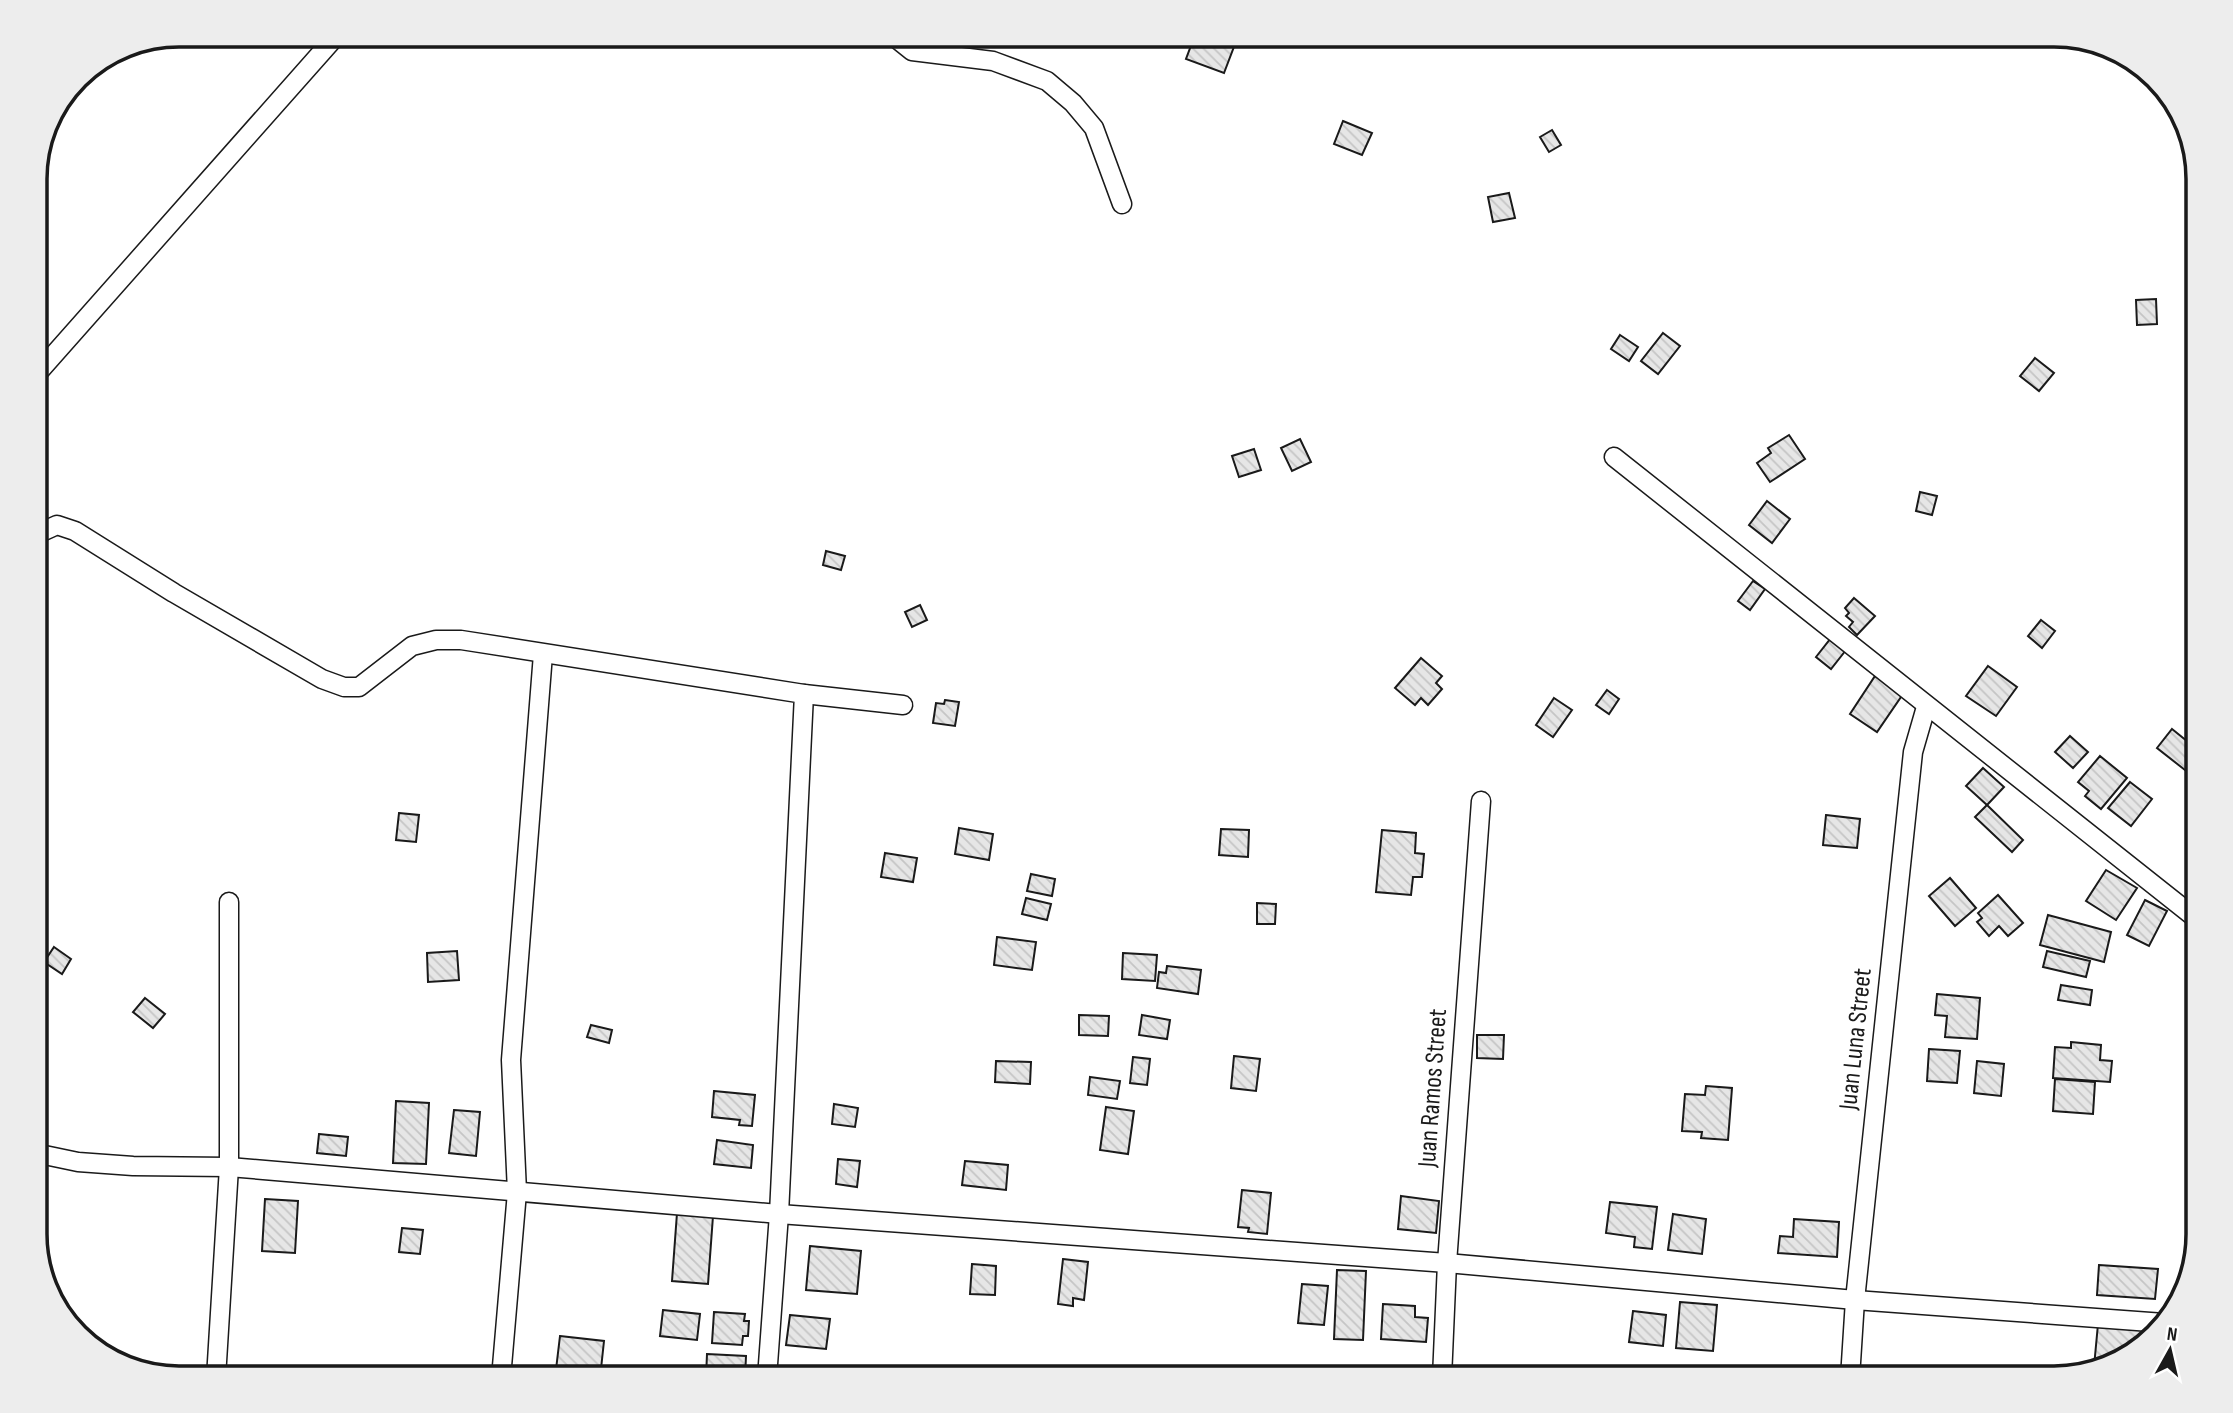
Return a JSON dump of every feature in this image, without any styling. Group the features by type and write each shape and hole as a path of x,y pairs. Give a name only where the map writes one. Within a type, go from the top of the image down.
{"street":[{"path":"48,361 326,48"},
{"path":"908,48 912,51 993,61 1047,81 1073,103 1094,128 1122,204"},
{"path":"1614,457 2186,911"},
{"path":"48,529 57,525 75,531 185,600 322,678 344,687 359,687 412,646 436,640 461,640 804,694 903,705"},
{"path":"502,1366 517,1192 511,1060 542,654"},
{"path":"768,1366 779,1214 804,694"},
{"name":"Juan Luna Street","path":"1851,1366 1855,1300 1913,752 1926,707"},
{"name":"Juan Ramos Street","path":"1443,1366 1447,1263 1481,801"},
{"path":"217,1366 229,1167 229,901"},
{"path":"48,1156 78,1162 133,1166 229,1167 779,1214 1447,1263 1855,1300 2135,1321"}],"building":[{"path":"1190,47 1234,47 1224,73 1186,59"},
{"path":"1343,121 1372,133 1362,155 1334,144"},
{"path":"1552,130 1561,145 1549,152 1540,137"},
{"path":"1509,193 1515,218 1493,222 1488,197"},
{"path":"2156,299 2157,324 2137,325 2136,300"},
{"path":"1663,333 1680,346 1658,374 1641,361"},
{"path":"1620,335 1638,347 1629,361 1611,349"},
{"path":"2035,358 2054,373 2039,391 2020,376"},
{"path":"1789,435 1805,459 1770,482 1757,463 1771,453 1768,448"},
{"path":"1300,439 1311,462 1292,471 1281,448"},
{"path":"1254,449 1261,470 1239,477 1232,456"},
{"path":"1920,492 1937,496 1932,515 1916,511"},
{"path":"1767,501 1790,519 1772,543 1749,525"},
{"path":"826,551 845,556 841,570 823,565"},
{"path":"1753,581 1765,589 1750,610 1738,601"},
{"path":"1854,598 1875,616 1857,635 1849,627 1853,622 1846,616 1849,613 1845,608"},
{"path":"920,605 927,620 912,627 905,612"},
{"path":"2041,620 2055,631 2042,648 2028,636"},
{"path":"1831,638 1846,650 1831,669 1816,657"},
{"path":"1421,658 1442,676 1436,683 1442,689 1428,705 1421,698 1415,705 1395,688"},
{"path":"1988,666 2017,687 1996,716 1966,696"},
{"path":"1875,676 1903,694 1877,732 1850,714"},
{"path":"1607,690 1619,699 1609,714 1596,705"},
{"path":"1554,698 1572,710 1553,737 1536,725"},
{"path":"945,700 959,702 955,726 933,723 936,703 944,704"},
{"path":"2172,729 2186,740 2186,771 2157,748"},
{"path":"2070,736 2088,752 2073,768 2055,752"},
{"path":"2100,756 2127,778 2101,809 2085,796 2089,791 2078,782"},
{"path":"1983,768 2004,787 1987,805 1966,786"},
{"path":"2130,782 2152,799 2131,826 2108,808"},
{"path":"1987,805 2023,840 2012,852 1975,817"},
{"path":"399,813 419,815 416,842 396,840"},
{"path":"1826,815 1860,819 1857,848 1823,845"},
{"path":"959,828 993,834 989,860 955,854"},
{"path":"1221,829 1249,830 1248,857 1219,855"},
{"path":"1382,830 1416,833 1415,853 1424,854 1422,877 1413,877 1411,895 1376,892"},
{"path":"885,853 917,858 913,882 881,877"},
{"path":"2106,870 2137,888 2116,920 2086,901"},
{"path":"1031,874 1055,879 1052,896 1027,891"},
{"path":"1950,878 1976,908 1955,926 1929,896"},
{"path":"1998,895 2023,923 2008,936 1999,926 1989,936 1977,922 1982,918 1978,913"},
{"path":"1026,898 1051,904 1047,920 1022,914"},
{"path":"2145,900 2167,911 2149,946 2127,935"},
{"path":"1257,903 1276,904 1275,924 1257,924"},
{"path":"2048,915 2111,932 2104,962 2040,945"},
{"path":"997,937 1036,942 1032,970 994,965"},
{"path":"54,947 71,959 62,974 48,965 48,956"},
{"path":"457,951 459,980 428,982 427,953"},
{"path":"2047,951 2090,961 2086,977 2043,967"},
{"path":"1123,953 1157,955 1155,981 1122,979"},
{"path":"1167,966 1201,970 1198,994 1157,988 1159,972 1166,973"},
{"path":"2061,985 2092,990 2090,1005 2058,1000"},
{"path":"1937,994 1980,998 1977,1039 1945,1037 1947,1016 1935,1015"},
{"path":"145,998 165,1014 153,1028 133,1012"},
{"path":"1079,1015 1109,1016 1108,1036 1079,1035"},
{"path":"1142,1015 1170,1020 1167,1039 1139,1035"},
{"path":"591,1025 612,1030 609,1043 587,1037"},
{"path":"1477,1035 1504,1035 1503,1059 1477,1058"},
{"path":"2071,1042 2101,1045 2100,1060 2112,1061 2110,1082 2053,1078 2055,1047 2071,1048"},
{"path":"1929,1049 1960,1051 1957,1083 1927,1081"},
{"path":"1234,1056 1260,1059 1256,1091 1231,1088"},
{"path":"1133,1057 1150,1059 1147,1085 1130,1083"},
{"path":"996,1061 1031,1062 1030,1084 995,1082"},
{"path":"1977,1061 2004,1064 2001,1096 1974,1093"},
{"path":"1090,1077 1120,1081 1117,1099 1088,1095"},
{"path":"2055,1079 2095,1082 2093,1114 2053,1111"},
{"path":"1706,1086 1732,1088 1728,1140 1701,1138 1702,1132 1682,1131 1685,1094 1705,1095"},
{"path":"714,1091 755,1095 752,1126 739,1125 740,1120 712,1117"},
{"path":"396,1101 429,1103 426,1164 393,1163"},
{"path":"834,1104 858,1108 855,1127 832,1124"},
{"path":"1106,1107 1134,1111 1128,1154 1100,1150"},
{"path":"454,1110 480,1112 476,1156 449,1153"},
{"path":"319,1134 348,1137 346,1156 317,1153"},
{"path":"717,1140 753,1145 751,1168 714,1164"},
{"path":"838,1159 860,1161 857,1187 836,1184"},
{"path":"965,1161 1008,1165 1006,1190 962,1185"},
{"path":"1242,1190 1271,1193 1267,1234 1248,1232 1249,1228 1238,1227"},
{"path":"1401,1196 1439,1201 1436,1233 1398,1229"},
{"path":"265,1199 298,1201 295,1253 262,1251"},
{"path":"1610,1202 1657,1207 1652,1249 1634,1247 1635,1237 1606,1233"},
{"path":"677,1213 713,1216 708,1284 672,1281"},
{"path":"1673,1214 1706,1219 1702,1254 1668,1250"},
{"path":"1794,1219 1839,1222 1837,1257 1778,1253 1780,1236 1793,1237"},
{"path":"402,1228 423,1230 420,1254 399,1252"},
{"path":"810,1246 861,1251 857,1294 806,1290"},
{"path":"1063,1259 1088,1262 1084,1300 1073,1298 1073,1306 1058,1304"},
{"path":"972,1264 996,1266 995,1295 970,1294"},
{"path":"2099,1265 2158,1269 2155,1299 2097,1295"},
{"path":"1337,1270 1366,1271 1363,1340 1334,1339"},
{"path":"1302,1284 1328,1286 1324,1325 1298,1323"},
{"path":"1680,1302 1717,1305 1713,1351 1676,1348"},
{"path":"1383,1304 1415,1306 1415,1317 1428,1318 1426,1342 1381,1339"},
{"path":"663,1310 700,1314 697,1340 660,1336"},
{"path":"1633,1311 1666,1315 1663,1346 1629,1342"},
{"path":"714,1312 745,1314 744,1321 749,1321 748,1336 743,1336 742,1345 712,1343"},
{"path":"790,1315 830,1319 826,1349 786,1345"},
{"path":"2098,1324 2135,1328 2135,1338 2096,1359"},
{"path":"560,1336 604,1341 601,1366 556,1366"},
{"path":"707,1354 746,1356 746,1366 706,1366"}]}
